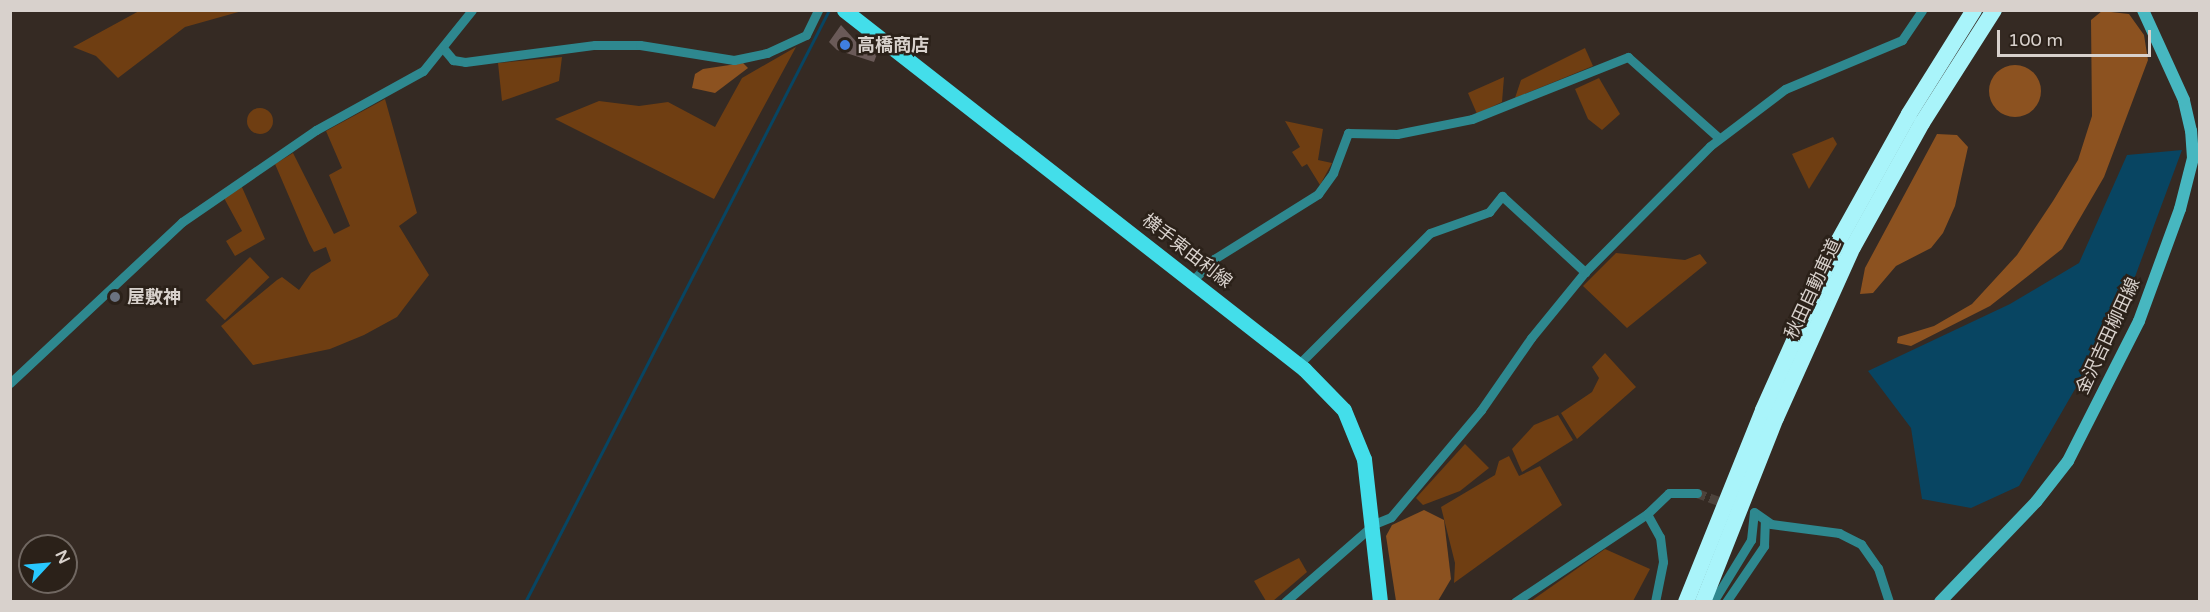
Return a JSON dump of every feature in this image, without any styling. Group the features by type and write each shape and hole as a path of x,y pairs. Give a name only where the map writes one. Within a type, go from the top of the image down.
{"highway":[{"name":"秋田自動車道","path":"1686,602 1763,410 1839,240 1908,114 1974,10"},
{"name":"秋田自動車道","path":"1702,602 1776,418 1853,247 1922,123 1994,10"}],"main road":[{"name":"金沢吉田柳田線","path":"1940,602 2036,502 2068,461 2139,321 2180,209 2193,158 2191,131 2184,100 2143,10"},
{"name":"横手東由利線","path":"846,11 1299,364 1344,410 1355,434 1374,524 1380,602"}],"street":[{"path":"11,381 214,196 316,130 423,71 472,10"},
{"path":"443,48 453,60 465,62 596,45 640,45 734,60 767,53 806,35 818,10"},
{"path":"1285,602 1374,524 1391,517 1421,485 1585,272 1719,138 1785,89 1902,40 1922,10"},
{"path":"1193,280 1214,259 1318,194 1333,173 1348,133 1397,134 1472,119 1628,57 1719,138"},
{"path":"1299,364 1430,233 1489,212 1502,196 1585,272"},
{"path":"1515,602 1647,514 1669,493 1697,493"},
{"path":"1713,602 1751,540 1754,513 1765,521 1839,533 1861,544 1878,568 1889,602"},
{"path":"1647,514 1660,537 1663,562 1655,602"},
{"path":"1726,602 1764,546 1765,521"}],"shaded area":[{"path":"139,11 242,11 185,27 118,78 96,56 73,47"},
{"path":"2102,11 2129,14 2144,35 2148,60 2104,177 2062,249 1990,306 1911,346 1897,343 1898,337 1934,326 1972,304 2017,255 2053,201 2078,160 2092,116 2091,20"},
{"path":"796,47 714,199 555,119 599,101 639,106 668,102 715,127 742,78"},
{"path":"1585,48 1593,66 1515,98 1521,80"},
{"path":"562,57 559,81 502,101 498,63"},
{"path":"743,63 748,68 715,93 692,88 695,74 703,69"},
{"path":"2010,65 2020,65 2034,72 2041,91 2034,110 2020,117 2010,117 2000,113 1993,106 1989,96 1989,86 1993,76 2000,69"},
{"path":"1504,77 1502,102 1477,114 1468,93"},
{"path":"1599,78 1620,114 1602,130 1588,119 1575,89"},
{"path":"385,99 417,213 399,226 429,275 397,317 364,335 330,349 253,365 221,326 282,277 299,290 311,273 331,261 326,247 314,252 275,164 293,153 334,234 350,226 329,175 342,168 326,131"},
{"path":"260,108 269,112 273,121 269,130 260,134 251,130 247,121 251,112"},
{"path":"1285,121 1323,129 1318,160 1332,163 1320,185 1307,164 1302,167 1292,152 1300,147"},
{"path":"1937,134 1957,135 1968,147 1955,206 1943,233 1931,248 1896,266 1873,293 1860,294 1865,268"},
{"path":"1833,137 1837,144 1809,189 1792,154"},
{"path":"241,185 265,239 235,256 226,241 242,231 224,198"},
{"path":"1616,253 1685,260 1700,254 1707,263 1627,328 1583,286"},
{"path":"250,257 269,277 225,320 205,300"},
{"path":"1605,353 1636,387 1577,439 1561,413 1592,392 1599,378 1592,367"},
{"path":"1558,415 1573,440 1522,472 1512,449 1534,425"},
{"path":"1465,444 1489,468 1460,491 1423,505 1416,498"},
{"path":"1509,456 1519,476 1540,466 1562,505 1454,583 1455,563 1441,507 1495,475 1499,461"},
{"path":"1424,510 1444,520 1451,579 1438,601 1396,601 1386,536 1392,525"},
{"path":"1605,549 1650,569 1633,601 1531,601"},
{"path":"1299,558 1307,572 1273,601 1266,601 1254,581"}],"water":[{"path":"2182,150 2126,301 2019,486 1971,508 1922,499 1911,428 1868,371 2010,304 2079,263 2127,155"}],"building":[{"name":"高橋商店","path":"841,25 862,48 877,54 874,62 837,50 829,42"}],"waterway":[{"path":"525,602 829,10"}],"tunnel":[{"path":"1697,493 1728,504"}],"place":[{"name":"高橋商店","path":"845,45"},
{"name":"屋敷神","path":"115,297"}]}
